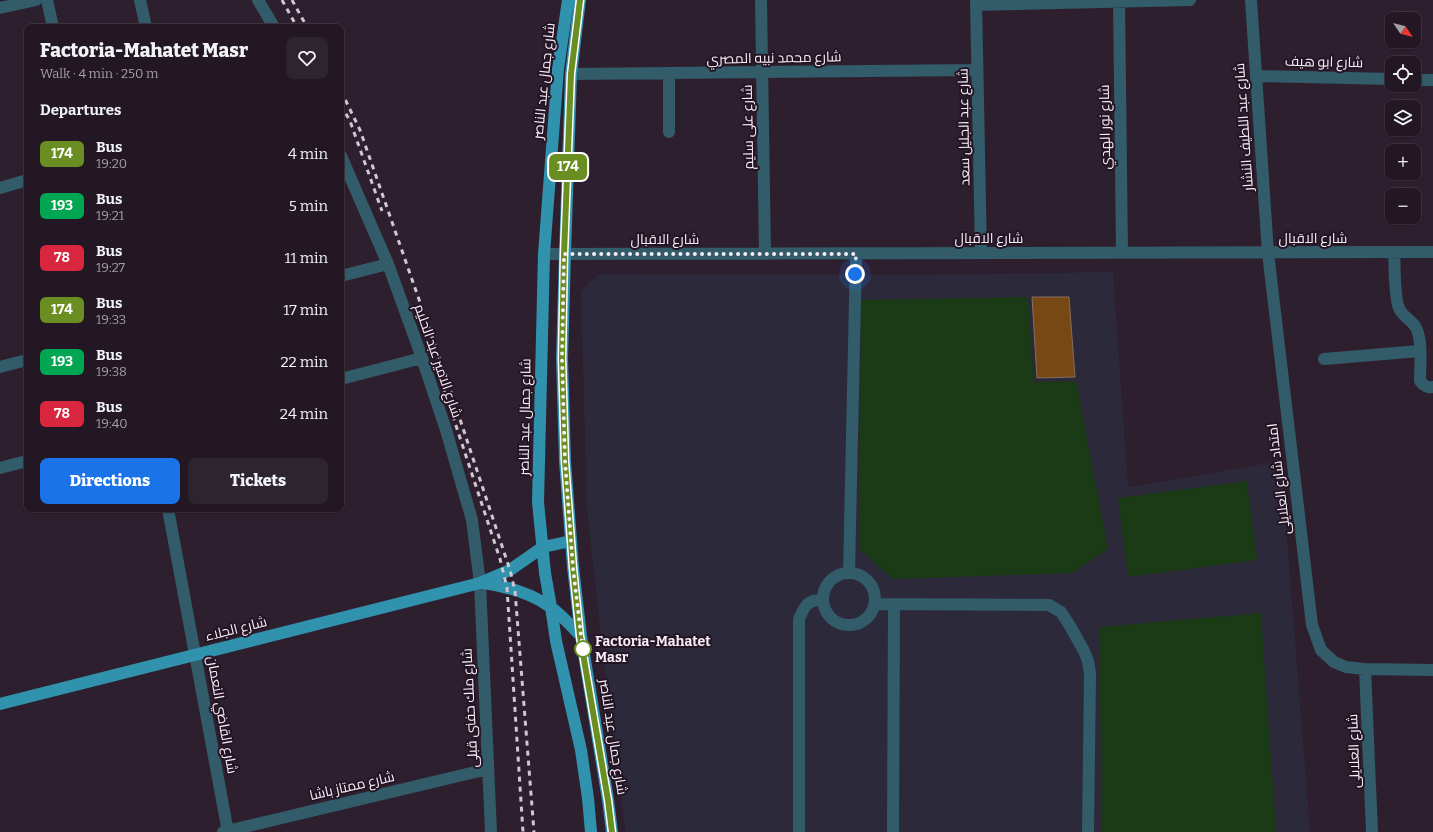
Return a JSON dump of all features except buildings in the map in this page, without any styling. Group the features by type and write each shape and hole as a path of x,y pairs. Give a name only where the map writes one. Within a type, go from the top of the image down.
{"main road":[{"name":"شارع جمال عبد الناصر","path":"568,0 558,69 544,254 538,502 556,641 581,750 591,832"},
{"name":"شارع جمال عبد الناصر","path":"580,0 571,74 564,254 562,358 565,461 580,636 607,792 612,832"},
{"path":"543,547 571,541"},
{"name":"شارع الجلاء","path":"0,704 480,583 510,570 543,547"},
{"name":"شارع الجلاء","path":"480,583 496,585 525,593 551,607 580,636"}],"street":[{"path":"0,8 36,0"},
{"path":"47,0 52,24"},
{"path":"140,0 145,24"},
{"path":"258,0 272,24"},
{"name":"شارع على سليم","path":"761,0 765,254"},
{"path":"976,3 1190,0"},
{"name":"شارع عبد اللطيف النشار","path":"1251,0 1268,253"},
{"name":"شارع نور الهدي","path":"1119,1 1122,253"},
{"name":"شارع عبد الجليل سعد","path":"976,3 981,253"},
{"name":"شارع محمد نبيه المصري","path":"571,74 977,70"},
{"path":"668,132 670,74"},
{"name":"شارع ابو هيف","path":"1256,76 1385,79"},
{"path":"1421,80 1433,80"},
{"name":"شارع الامير عبد الحليم","path":"344,163 388,264 446,430 472,520 480,583"},
{"path":"0,188 24,181"},
{"path":"1394,252 1398,307 1405,317 1415,326 1418,333 1420,351 1420,381 1428,388 1433,387"},
{"name":"شارع الاقبال","path":"544,254 1433,252"},
{"name":"امتداد شارع العلايلى","path":"1268,253 1312,626 1321,650 1334,662 1346,667 1365,669 1433,670"},
{"path":"849,573 856,254"},
{"path":"344,275 388,264"},
{"path":"1324,359 1420,351"},
{"path":"344,378 422,358"},
{"path":"0,367 24,361"},
{"path":"0,468 24,462"},
{"name":"شارع القاضي النعمان","path":"169,512 226,832"},
{"path":"849,573 864,577 873,589 875,604 869,616 859,624 846,626 834,621 826,612 822,600 826,586 836,576 849,573"},
{"name":"شارع ملك حفنى قبلى","path":"480,583 491,832"},
{"path":"799,832 800,619 804,607 812,601 822,600"},
{"path":"875,604 1049,604 1061,612 1084,651 1090,674 1088,832"},
{"path":"893,832 894,604"},
{"name":"شارع العلايلى","path":"1365,669 1372,832"},
{"name":"شارع ممتاز باشا","path":"226,832 488,769"}],"shaded area":[{"path":"1113,272 1128,487 1281,461 1310,832 626,832 607,690 587,510 581,291 599,274 921,275"}],"green space":[{"path":"1028,297 1034,382 1076,381 1108,549 1072,573 893,579 859,549 861,300"},
{"path":"1247,481 1257,560 1128,577 1118,498"},
{"path":"1261,613 1276,832 1102,832 1099,627"}],"railway":[{"path":"282,0 295,24"},
{"path":"292,0 305,24"},
{"path":"344,97 360,130 447,380 510,570 515,591 534,832"},
{"path":"344,110 350,121 382,211"},
{"path":"437,368 500,559 507,588 523,832"}],"bus line":[{"name":"174","path":"580,0 571,74 564,254 562,358 565,461 580,636 608,800 612,832"}],"place":[{"name":"Factoria-Mahatet Masr","path":"583,649"}],"route":[{"path":"583,649 583,652 573,568 565,461 562,358 564,254 856,254 855,274"}]}
